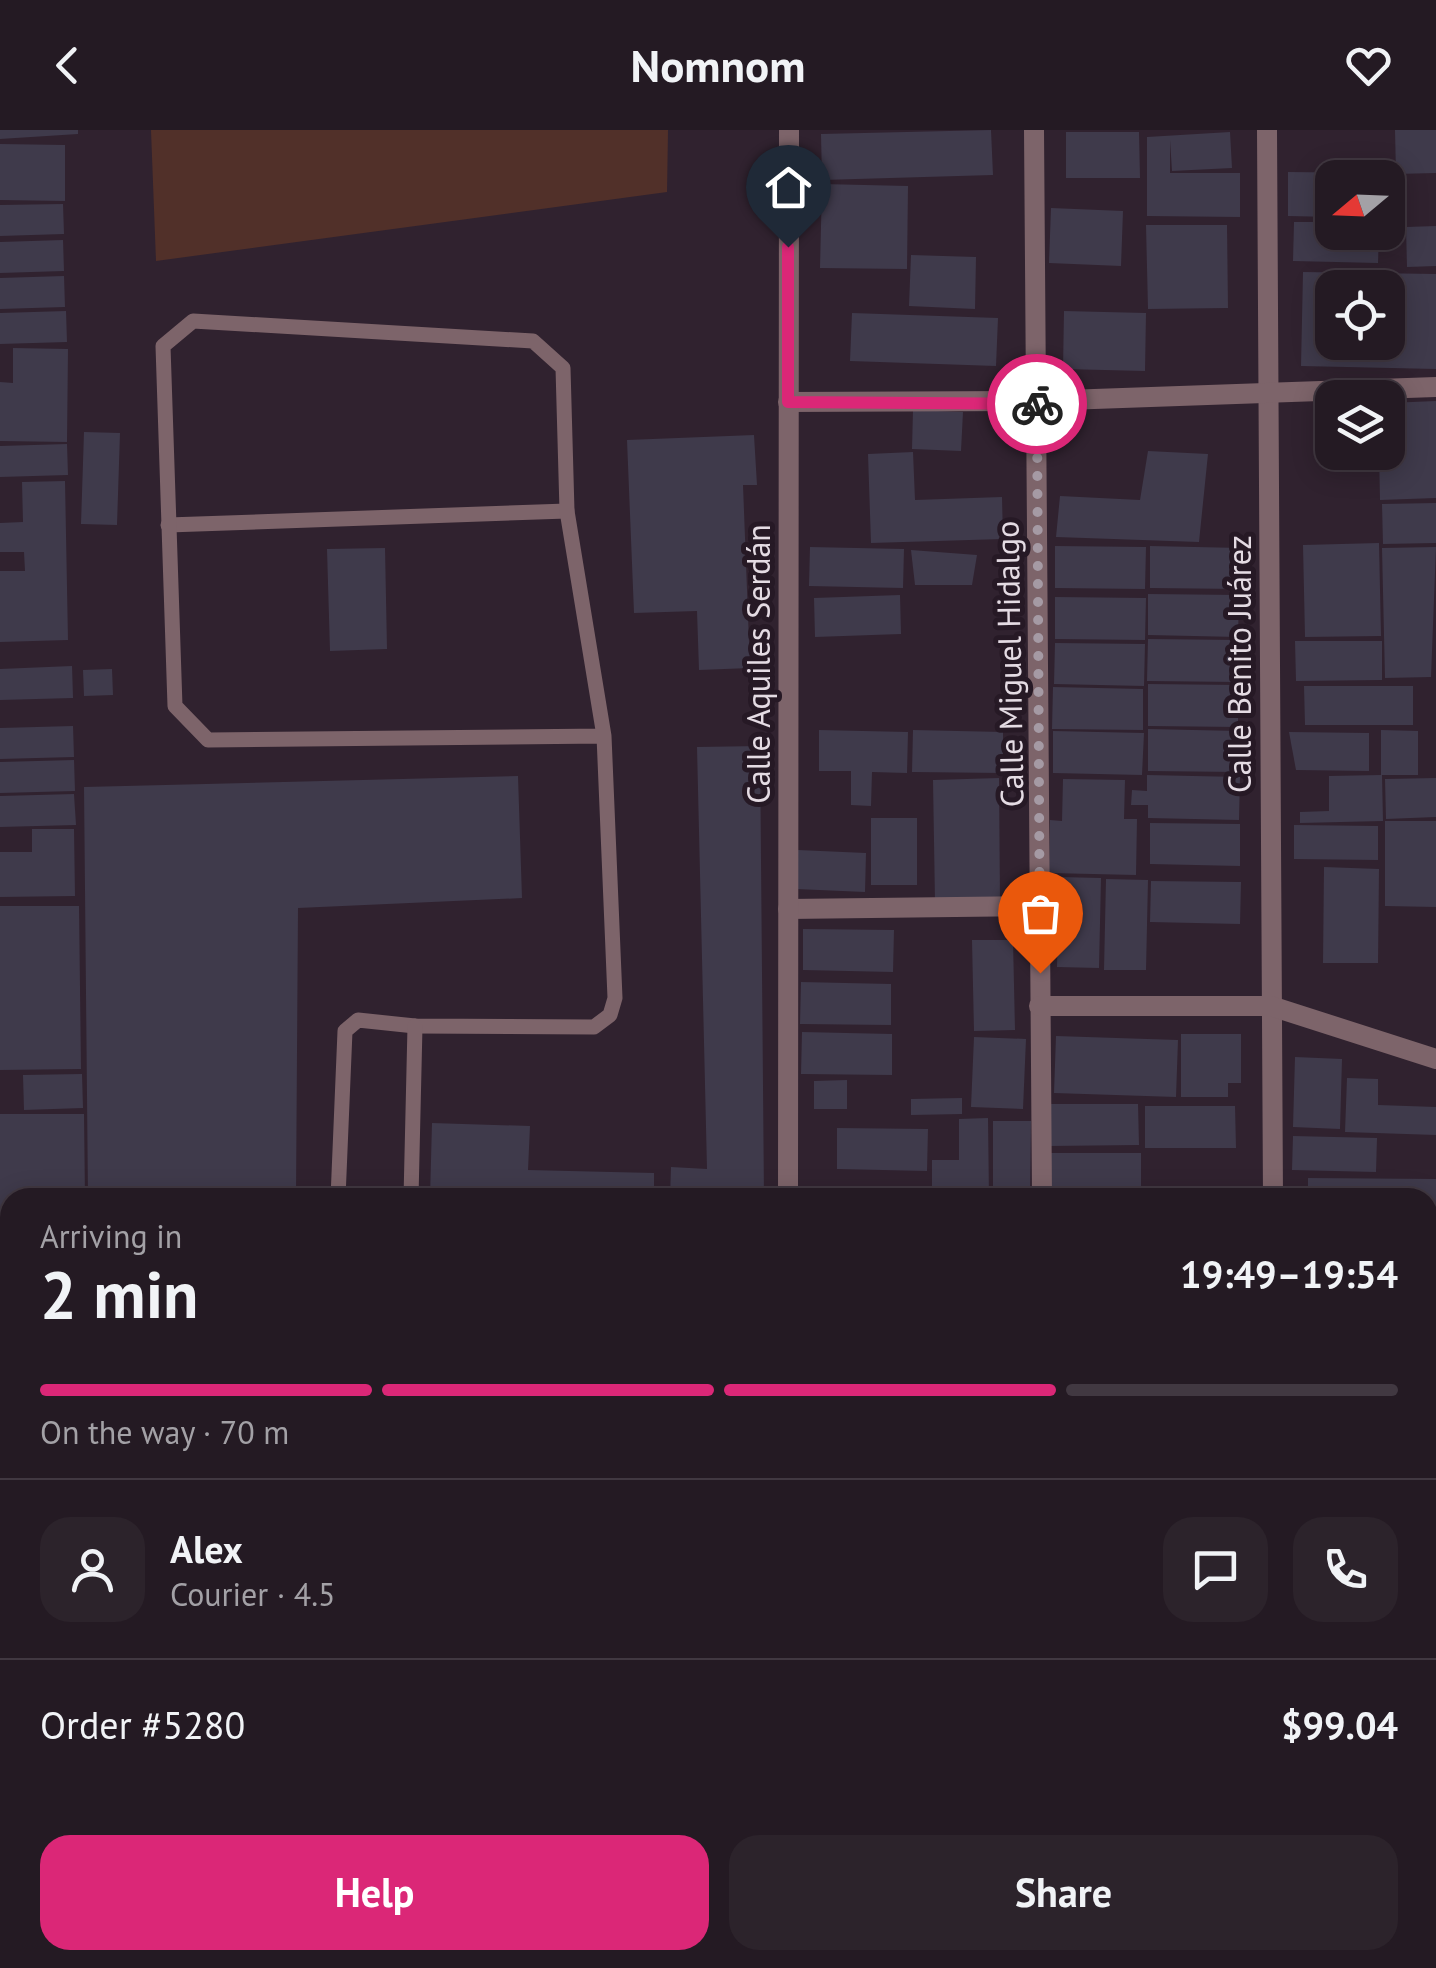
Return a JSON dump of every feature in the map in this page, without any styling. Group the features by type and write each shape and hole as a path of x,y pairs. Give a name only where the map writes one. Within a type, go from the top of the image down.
{"street":[{"name":"Calle Aquiles Serdán","path":"788,1188 789,130"},
{"name":"Calle Miguel Hidalgo","path":"1034,130 1042,1188"},
{"name":"Calle Benito Juárez","path":"1267,130 1273,1188"},
{"path":"788,402 1036,401 1436,387"},
{"path":"788,909 1041,906"},
{"path":"1039,1006 1271,1006 1436,1059"}],"lane":[{"path":"338,1188 345,1031 358,1020 415,1026 594,1027 610,1015 615,998 604,736 567,511 563,368 533,341 193,320 163,346 174,706 208,740 604,736"},
{"path":"168,525 567,511"},
{"path":"411,1188 415,1026"}],"shaded area":[{"path":"151,130 668,130 667,192 156,261"}],"building":[{"path":"0,130 78,130 78,134 0,139"},
{"path":"991,130 993,175 822,180 821,134"},
{"path":"1395,130 1436,130 1436,173 1405,174 1405,160 1396,160"},
{"path":"1066,132 1139,132 1140,178 1066,178"},
{"path":"1230,132 1232,168 1172,171 1170,140 1170,173 1240,173 1240,217 1147,216 1147,137"},
{"path":"0,144 65,145 65,201 0,200"},
{"path":"1288,172 1315,172 1315,217 1288,216"},
{"path":"822,184 908,186 907,269 820,268"},
{"path":"63,204 64,234 0,236 0,205"},
{"path":"1051,208 1123,211 1121,266 1049,263"},
{"path":"1294,222 1315,222 1315,250 1378,250 1378,263 1293,261"},
{"path":"1146,225 1227,225 1228,308 1148,309"},
{"path":"1436,226 1436,266 1407,267 1406,227"},
{"path":"63,240 64,271 0,273 0,242"},
{"path":"911,255 976,257 975,309 909,306"},
{"path":"1303,272 1315,272 1315,360 1405,360 1405,274 1436,274 1436,369 1301,366"},
{"path":"64,276 65,307 0,309 0,278"},
{"path":"66,311 67,342 0,344 0,313"},
{"path":"1064,311 1146,313 1145,371 1063,369"},
{"path":"852,313 998,318 996,366 850,361"},
{"path":"13,348 68,349 67,442 0,441 0,382 13,383"},
{"path":"1436,401 1436,498 1380,500 1379,470 1405,470 1405,402"},
{"path":"913,410 963,412 961,451 912,449"},
{"path":"84,432 120,433 117,525 81,524"},
{"path":"754,435 757,485 743,485 750,668 699,670 697,611 634,613 627,440"},
{"path":"67,444 68,475 0,477 0,446"},
{"path":"1148,451 1208,454 1199,542 1056,537 1060,496 1140,500"},
{"path":"913,452 915,500 1002,497 1003,539 871,543 868,454"},
{"path":"65,481 68,640 0,642 0,571 25,571 24,552 0,552 0,523 23,522 22,482"},
{"path":"1436,503 1436,543 1383,544 1382,504"},
{"path":"1379,543 1381,636 1305,637 1303,545"},
{"path":"1055,546 1146,547 1145,589 1055,588"},
{"path":"1150,546 1241,548 1240,589 1150,588"},
{"path":"810,547 904,549 903,588 809,586"},
{"path":"1436,547 1431,677 1385,678 1382,548"},
{"path":"385,548 387,649 330,651 327,549"},
{"path":"911,550 977,555 972,585 915,585"},
{"path":"1148,594 1239,595 1238,637 1148,635"},
{"path":"900,595 901,634 815,637 814,598"},
{"path":"1055,597 1146,598 1145,640 1055,639"},
{"path":"1148,639 1238,640 1238,682 1147,681"},
{"path":"1295,641 1382,641 1382,680 1296,681"},
{"path":"1055,643 1145,644 1144,686 1054,684"},
{"path":"72,666 73,698 0,700 0,669"},
{"path":"112,669 113,695 84,696 83,670"},
{"path":"1148,684 1238,685 1238,727 1148,726"},
{"path":"1304,686 1413,686 1413,725 1305,725"},
{"path":"1053,687 1143,689 1143,730 1052,729"},
{"path":"73,726 74,757 0,759 0,728"},
{"path":"1148,729 1239,731 1238,772 1148,771"},
{"path":"819,730 908,732 907,773 872,772 871,806 851,805 851,771 819,771"},
{"path":"913,730 1003,732 1003,773 912,772"},
{"path":"1381,730 1418,731 1418,775 1382,775 1383,821 1300,823 1300,812 1329,811 1329,776 1381,775"},
{"path":"1053,731 1144,733 1142,775 1053,773"},
{"path":"1289,732 1369,733 1369,771 1296,770"},
{"path":"760,746 764,1188 670,1188 671,1167 707,1169 697,747"},
{"path":"74,760 75,791 0,793 0,762"},
{"path":"1147,775 1240,777 1239,820 1148,818 1148,805 1131,805 1132,790 1147,791"},
{"path":"518,776 522,898 298,908 296,1188 88,1188 84,787"},
{"path":"999,778 1000,902 935,902 933,780"},
{"path":"1436,778 1436,817 1386,819 1385,779"},
{"path":"1063,779 1125,780 1124,819 1137,819 1136,875 1049,873 1050,820 1062,821"},
{"path":"74,794 76,825 0,827 0,796"},
{"path":"871,818 917,818 917,885 871,885"},
{"path":"1385,821 1436,821 1436,907 1385,906"},
{"path":"1150,823 1240,824 1240,866 1150,864"},
{"path":"1294,825 1378,826 1378,860 1294,859"},
{"path":"32,829 74,829 75,896 0,897 0,852 32,852"},
{"path":"798,850 866,853 865,892 796,889"},
{"path":"1324,867 1379,869 1378,963 1323,963"},
{"path":"1059,877 1101,878 1099,968 1057,967"},
{"path":"1106,879 1148,880 1146,970 1104,970"},
{"path":"1151,881 1241,882 1240,924 1150,922"},
{"path":"0,906 79,906 81,1069 0,1070"},
{"path":"803,929 894,930 893,972 803,970"},
{"path":"972,940 1013,940 1015,1030 974,1031"},
{"path":"801,982 891,984 891,1025 800,1024"},
{"path":"802,1032 892,1034 892,1075 801,1074"},
{"path":"1181,1034 1241,1034 1241,1083 1228,1083 1228,1097 1181,1097"},
{"path":"1056,1036 1178,1040 1176,1097 1054,1093"},
{"path":"974,1037 1026,1039 1023,1109 971,1107"},
{"path":"1295,1057 1342,1059 1340,1129 1293,1127"},
{"path":"82,1074 83,1108 24,1110 23,1075"},
{"path":"1347,1078 1378,1079 1378,1105 1436,1107 1436,1135 1345,1132"},
{"path":"847,1080 847,1109 814,1109 814,1081"},
{"path":"962,1098 962,1114 911,1115 911,1099"},
{"path":"1048,1104 1138,1104 1139,1145 1049,1146"},
{"path":"1145,1106 1235,1106 1236,1148 1145,1148"},
{"path":"0,1114 84,1114 85,1188 0,1188"},
{"path":"988,1118 989,1188 932,1188 932,1160 959,1160 959,1119"},
{"path":"993,1121 1031,1121 1030,1188 993,1188"},
{"path":"432,1123 530,1126 528,1170 654,1173 654,1188 430,1188"},
{"path":"837,1128 928,1129 927,1171 837,1169"},
{"path":"1293,1136 1377,1138 1376,1172 1292,1170"},
{"path":"1050,1153 1141,1153 1141,1188 1051,1188"},
{"path":"1308,1178 1436,1179 1436,1188 1308,1188"}],"way so far":[{"path":"1037,404 1040,973"}],"route":[{"path":"788,247 788,402 1037,404"}]}
